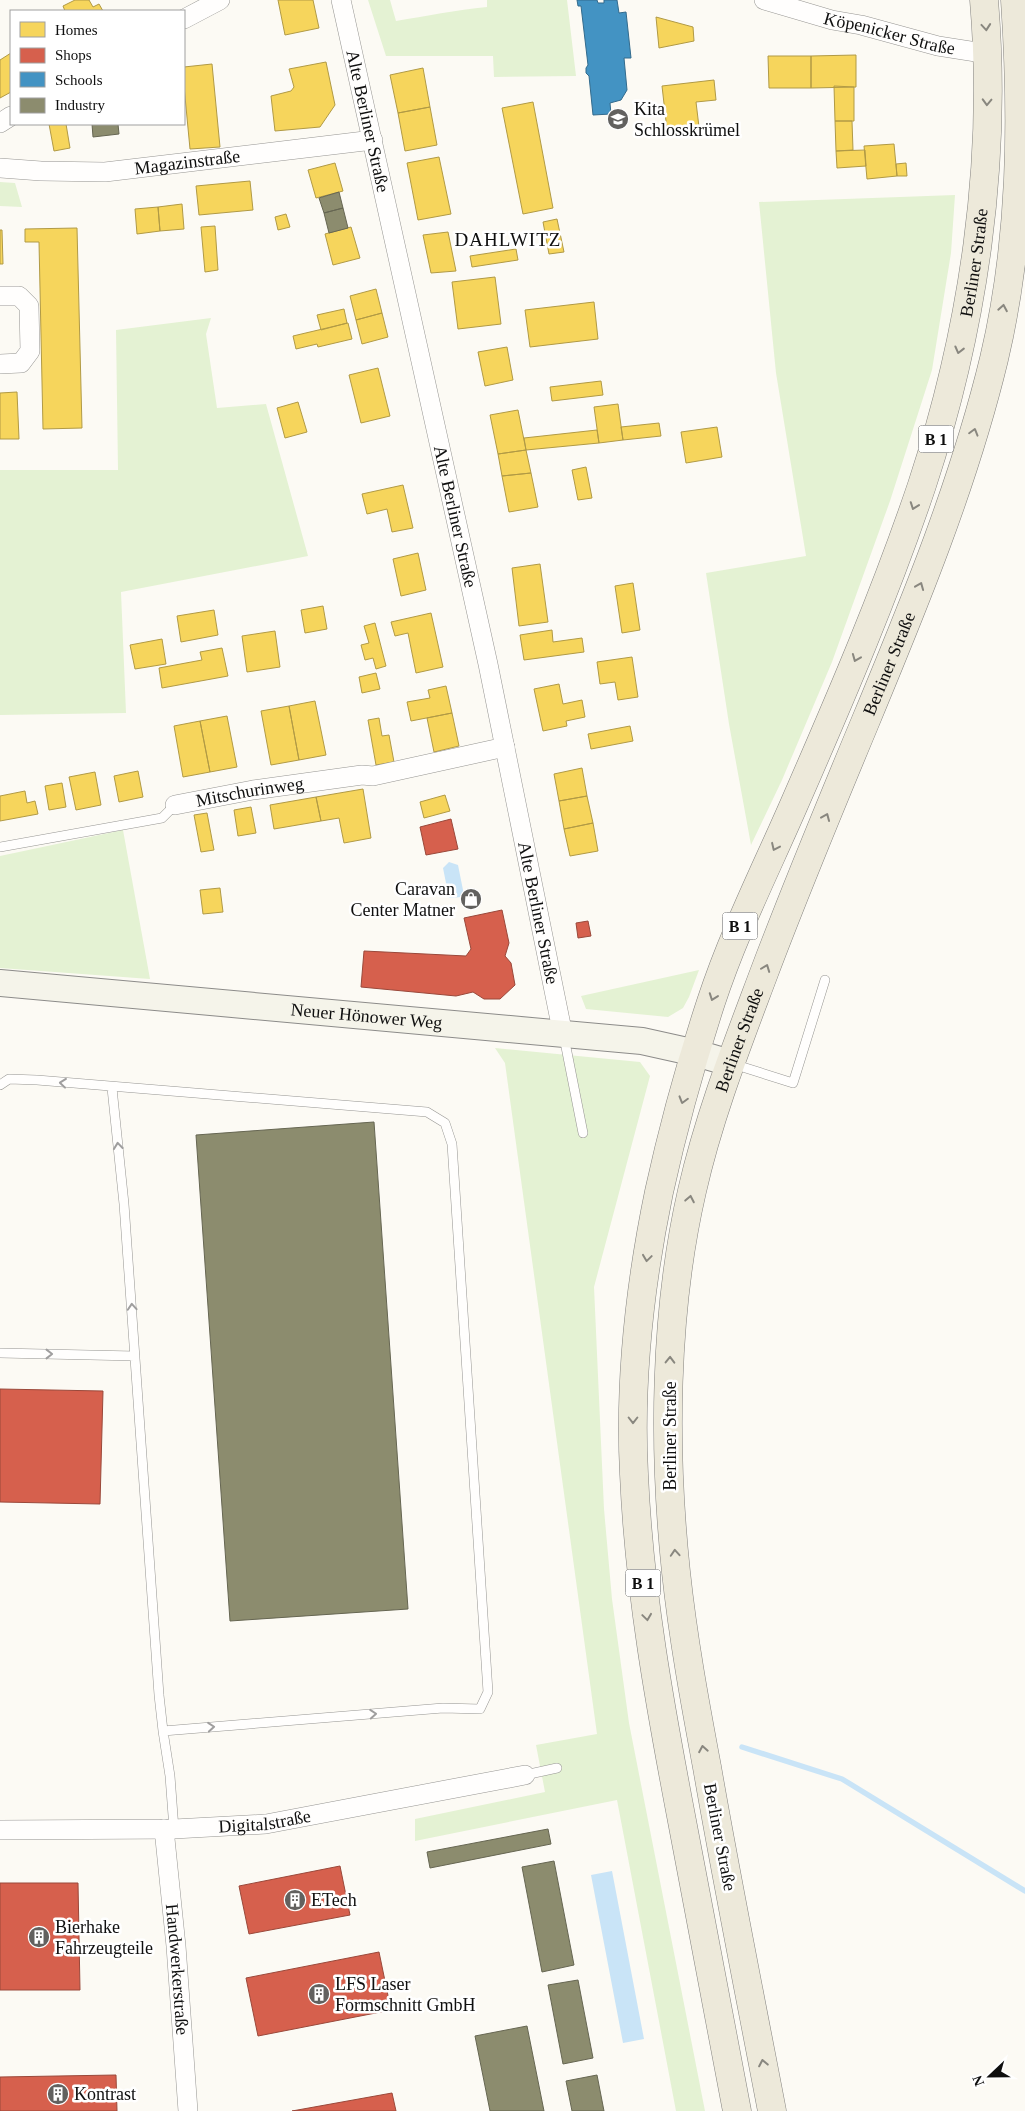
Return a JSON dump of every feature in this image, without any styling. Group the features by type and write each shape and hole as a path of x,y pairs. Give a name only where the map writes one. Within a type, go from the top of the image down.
{"main road":[{"name":"Berliner Straße","path":"738,2111 659,1700 643,1581 634,1473 633,1403 638,1327 647,1255 660,1187 712,1000 751,899 803,784 899,548 941,424 965,328 980,226 989,54 984,0"},
{"name":"Berliner Straße","path":"772,2111 693,1689 676,1574 669,1478 671,1325 691,1193 713,1112 799,882 929,564 972,439 994,356 1015,246 1022,62 1015,0"},
{"path":"989,54 1022,62"},
{"name":"Neuer Hönower Weg","path":"0,983 642,1041 730,1063"}],"street":[{"path":"185,18 220,0"},
{"name":"Alte Berliner Straße","path":"341,0 488,664 563,1035"},
{"name":"Köpenicker Straße","path":"764,0 832,20 938,46 989,54"},
{"name":"Magazinstraße","path":"0,168 105,172 373,140"},
{"path":"0,296 19,296 29,306 30,352 21,364 0,364"},
{"name":"Mitschurinweg","path":"175,805 262,789 362,774 373,776 504,747"},
{"name":"Digitalstraße","path":"0,1830 169,1829 266,1824 525,1775"},
{"name":"Handwerkerstraße","path":"169,1829 188,2111"}],"lane":[{"name":"Mitschurinweg","path":"0,847 162,818 175,805"},
{"path":"730,1063 793,1083 825,980"},
{"path":"563,1035 583,1132"},
{"path":"0,1085 9,1079 112,1088 206,1093 427,1112 445,1123 452,1144 488,1692 480,1709 444,1708 163,1731"},
{"path":"112,1088 124,1204 163,1731 170,1776 169,1829"},
{"path":"0,1354 135,1356"},
{"path":"525,1775 557,1768"}],"green space":[{"path":"368,0 390,0 396,21 487,7 487,0 567,0 576,76 494,77 493,56 386,56"},
{"path":"0,182 15,183 22,207 0,206"},
{"path":"955,195 951,253 932,370 890,501 832,662 782,780 751,845 729,724 706,573 806,556 776,373 759,202"},
{"path":"211,318 206,334 217,408 266,404 308,556 121,592 126,713 0,715 0,470 118,470 116,330"},
{"path":"123,830 150,979 0,968 0,856"},
{"path":"699,970 683,1008 668,1017 586,1009 581,996"},
{"path":"495,1048 640,1062 650,1076 594,1287 604,1509 612,1599 629,1723 705,2111 676,2111 617,1800 415,1841 415,1819 545,1792 536,1745 597,1734 505,1063"}],"water":[{"path":"449,862 458,865 464,895 462,897 449,898 443,868"},
{"path":"612,1871 644,2039 623,2043 591,1875"}],"building: Homes":[{"path":"75,0 89,0 93,7 99,4 102,10 65,10 63,6"},
{"path":"278,0 313,0 319,28 285,35"},
{"path":"656,17 693,27 694,41 659,48"},
{"path":"10,54 10,93 0,98 0,60"},
{"path":"856,55 856,87 811,88 811,56"},
{"path":"768,56 811,56 811,88 769,88"},
{"path":"326,62 335,105 320,127 275,131 271,96 291,91 294,87 289,69"},
{"path":"212,64 220,147 190,149 185,96 185,67"},
{"path":"423,68 430,107 398,113 390,75"},
{"path":"714,80 716,100 696,102 699,127 667,130 662,86"},
{"path":"834,86 854,87 854,121 835,121"},
{"path":"533,102 553,208 523,214 502,108"},
{"path":"430,107 437,145 405,151 398,113"},
{"path":"835,121 852,121 853,150 836,151"},
{"path":"49,125 66,125 70,148 54,151"},
{"path":"894,144 897,176 867,179 864,146"},
{"path":"865,150 866,166 837,168 836,151"},
{"path":"439,157 451,214 418,220 407,163"},
{"path":"335,163 343,191 316,198 308,170"},
{"path":"906,163 907,176 897,176 896,164"},
{"path":"250,181 253,210 199,215 196,186"},
{"path":"182,204 184,229 160,231 158,207"},
{"path":"158,207 160,231 137,234 135,209"},
{"path":"286,214 290,227 278,230 275,217"},
{"path":"557,219 564,252 549,254 543,222"},
{"path":"215,226 218,270 205,272 201,227"},
{"path":"351,227 360,258 333,265 325,234"},
{"path":"77,228 82,428 43,429 39,242 25,242 25,229"},
{"path":"0,230 2,230 3,264 0,264"},
{"path":"448,232 456,271 431,273 423,235"},
{"path":"516,249 518,260 472,267 470,256"},
{"path":"495,277 501,324 458,329 452,282"},
{"path":"376,289 382,313 356,320 350,296"},
{"path":"594,302 598,339 530,347 525,310"},
{"path":"344,309 347,323 321,330 317,315"},
{"path":"382,313 388,337 362,344 356,320"},
{"path":"348,323 352,339 318,347 317,344 296,349 293,336"},
{"path":"507,347 513,380 485,386 478,352"},
{"path":"378,368 390,416 361,423 349,375"},
{"path":"601,381 603,395 552,401 550,387"},
{"path":"17,392 19,439 0,439 0,393"},
{"path":"298,402 307,432 285,438 277,408"},
{"path":"618,404 623,440 599,443 594,407"},
{"path":"518,410 526,450 498,454 490,415"},
{"path":"659,423 661,436 623,440 621,427"},
{"path":"717,427 722,457 686,463 681,432"},
{"path":"597,430 599,443 526,450 524,438"},
{"path":"526,450 531,473 502,476 498,454"},
{"path":"586,467 592,498 578,500 572,470"},
{"path":"531,473 538,507 509,512 502,476"},
{"path":"403,485 413,528 392,532 387,509 367,514 362,494"},
{"path":"418,553 426,590 401,596 393,559"},
{"path":"540,564 548,622 519,626 512,568"},
{"path":"633,583 640,630 622,633 615,586"},
{"path":"323,606 327,629 305,633 301,610"},
{"path":"214,610 218,635 181,642 177,616"},
{"path":"431,613 443,667 416,673 408,633 395,636 391,622"},
{"path":"375,623 386,666 376,669 373,658 365,660 361,645 369,643 364,626"},
{"path":"552,630 553,642 582,638 584,652 524,660 520,635"},
{"path":"275,631 280,667 247,672 242,636"},
{"path":"162,639 166,664 135,669 130,645"},
{"path":"222,648 228,676 162,688 159,668 202,660 200,652"},
{"path":"632,657 638,697 618,700 615,682 600,684 597,662"},
{"path":"376,673 380,689 362,693 359,677"},
{"path":"559,684 563,704 582,700 585,717 566,721 567,726 543,731 534,689"},
{"path":"446,686 452,713 411,721 407,702 430,698 428,690"},
{"path":"315,701 326,755 299,760 289,706"},
{"path":"289,706 299,760 271,765 261,711"},
{"path":"452,713 459,746 434,752 427,718"},
{"path":"227,716 237,767 210,772 200,721"},
{"path":"379,718 382,736 389,735 394,762 376,765 368,720"},
{"path":"200,721 210,772 183,777 174,726"},
{"path":"630,726 633,741 591,749 588,734"},
{"path":"582,768 587,796 559,801 554,774"},
{"path":"138,771 143,797 119,802 114,776"},
{"path":"95,772 101,805 76,810 69,777"},
{"path":"62,783 66,807 49,810 45,786"},
{"path":"363,789 371,838 344,843 339,818 321,821 316,797"},
{"path":"25,791 27,803 35,801 38,814 0,821 0,796"},
{"path":"445,795 450,811 424,818 420,802"},
{"path":"587,796 593,823 564,829 559,801"},
{"path":"316,797 321,821 274,829 270,805"},
{"path":"251,807 256,833 238,836 234,810"},
{"path":"207,813 214,850 201,852 194,815"},
{"path":"593,823 598,851 570,856 564,829"},
{"path":"220,888 223,912 203,914 200,890"}],"building: Shops":[{"path":"451,819 458,849 426,855 420,827"},
{"path":"502,910 509,943 505,956 511,963 515,985 500,999 484,999 473,992 456,996 361,987 364,951 466,956 471,949 464,918"},
{"path":"588,921 591,936 578,938 576,923"},
{"path":"0,1389 103,1391 100,1504 0,1502"},
{"name":"ETech","path":"340,1866 350,1915 249,1934 239,1886"},
{"name":"Bierhake Fahrzeugteile","path":"0,1883 78,1883 80,1990 0,1990"},
{"name":"LFS Laser Formschnitt GmbH","path":"379,1952 391,2010 258,2036 246,1978"},
{"name":"Kontrast","path":"116,2075 117,2111 0,2111 0,2077"},
{"path":"392,2093 396,2111 292,2111"}],"building: Schools":[{"path":"577,0 597,0 598,3 604,3 604,0 617,0 619,13 626,12 631,58 624,58 627,90 621,100 610,103 611,114 593,115 589,76 586,73 588,65 581,6 578,6"}],"building: Industry":[{"path":"92,125 118,125 119,134 93,137"},
{"path":"339,192 343,208 324,213 319,198"},
{"path":"343,208 348,228 329,233 324,213"},
{"path":"374,1122 408,1609 230,1621 196,1135"},
{"path":"548,1829 551,1844 430,1868 427,1852"},
{"path":"554,1861 574,1965 542,1972 522,1867"},
{"path":"578,1980 593,2058 563,2064 548,1985"},
{"path":"527,2026 544,2111 490,2111 475,2036"},
{"path":"597,2075 604,2111 572,2111 566,2081"}],"waterway":[{"path":"742,1747 842,1779 1025,1891"}],"place":[{"name":"Kita Schlosskrümel","path":"618,119"},
{"name":"Caravan Center Matner","path":"471,899"},
{"name":"ETech","path":"295,1900"},
{"name":"Bierhake Fahrzeugteile","path":"39,1937"},
{"name":"LFS Laser Formschnitt GmbH","path":"319,1994"},
{"name":"Kontrast","path":"58,2094"}],"district":[{"name":"DAHLWITZ","path":"508,239"}]}
